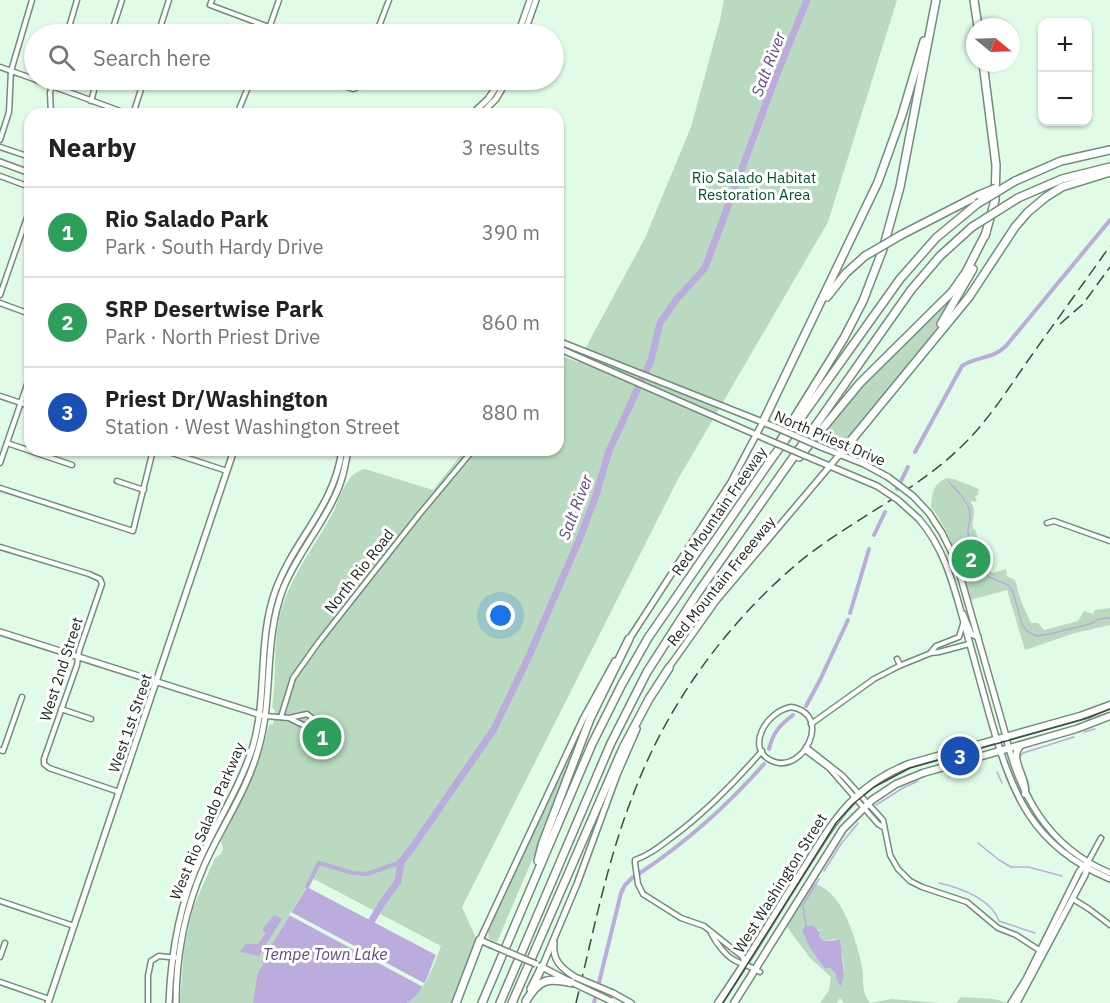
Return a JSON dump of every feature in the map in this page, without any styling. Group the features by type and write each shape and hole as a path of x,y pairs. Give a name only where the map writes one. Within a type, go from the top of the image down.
{"highway":[{"path":"763,422 867,206 890,149 917,68 934,0"},
{"path":"768,464 788,427 821,378 844,338 878,262 899,193 934,0"},
{"path":"974,0 977,18"},
{"path":"908,370 938,330 958,297 980,254 995,200 996,165 984,72"},
{"name":"Red Mountain Freeway","path":"482,1003 595,738 631,666 674,598 909,268 946,229 977,204 1015,181 1061,161 1110,150"},
{"name":"Red Mountain Freeway","path":"500,1003 611,743 634,696 682,616 919,280 945,251 972,227 1018,198 1056,181 1110,166"},
{"path":"840,454 969,297 1015,226 1028,212 1041,200 1062,187 1110,172"},
{"path":"805,336 830,293 846,273 865,256 979,195 1015,181"},
{"path":"770,491 860,383 952,292 966,272 986,233"},
{"path":"532,884 542,845 578,749 602,692 629,639"},
{"path":"512,1003 623,748 649,699 669,668"},
{"path":"456,1003 480,940"},
{"path":"526,1002 539,965"},
{"path":"526,1002 533,990 543,982 574,980"}],"main road":[{"path":"522,24 530,0"},
{"path":"528,24 536,0"},
{"path":"479,108 494,90"},
{"path":"487,108 501,90"},
{"path":"0,162 24,171"},
{"name":"North Priest Drive","path":"564,343 840,454 888,477 913,496 929,513 953,556 1008,749 1025,794 1036,813 1086,866 1110,873"},
{"name":"North Priest Drive","path":"564,351 877,486 898,500 919,519 930,532 943,556 961,611 1000,751 1016,795 1031,818 1057,847 1110,879"},
{"path":"631,1003 613,993 574,980 480,940 602,683 731,482 763,422"},
{"name":"Red Mountain Freeeway","path":"539,965 565,915 621,765 640,721 669,668 720,596 840,454"},
{"name":"West 1st Street","path":"48,1001 232,456"},
{"name":"West Rio Salado Parkway","path":"170,1003 180,918 193,876 245,770 263,715 268,617 276,588 328,496 337,476 341,456"},
{"name":"West Rio Salado Parkway","path":"293,559 334,500 347,456"},
{"path":"961,611 967,618 971,634 978,638"},
{"path":"0,632 263,715"},
{"name":"West Washington Street","path":"718,1003 832,822 857,796 878,779 904,766 1080,716 1110,705"},
{"name":"West Washington Street","path":"734,1003 758,971 843,829 866,806 907,779 1076,729 1110,716"},
{"path":"1021,745 1016,749 1015,756 1026,787 1025,794"},
{"path":"1011,1003 1073,899 1086,866"},
{"path":"1017,1003 1079,872 1086,866"},
{"path":"565,915 554,944 554,953 561,967 574,980 613,1002"},
{"name":"West Rio Salado Parkway","path":"175,957 176,1003"}],"street":[{"path":"25,24 32,0"},
{"path":"70,24 77,0"},
{"path":"114,24 122,0"},
{"path":"161,24 169,0"},
{"path":"212,0 210,5 261,24"},
{"path":"270,24 279,0"},
{"path":"380,24 389,0"},
{"path":"0,140 9,112 9,78 24,27"},
{"path":"0,67 24,75"},
{"path":"51,108 52,90"},
{"path":"68,90 111,108"},
{"path":"91,101 95,90"},
{"path":"135,108 141,90"},
{"path":"239,108 247,90"},
{"path":"0,147 24,155"},
{"path":"0,176 24,185"},
{"path":"0,295 24,226"},
{"path":"0,303 24,312"},
{"path":"0,463 24,394"},
{"path":"0,396 24,404"},
{"path":"7,443 24,449"},
{"path":"45,456 72,465"},
{"path":"0,488 133,531 152,456"},
{"path":"181,456 227,471"},
{"name":"North Rio Road","path":"281,717 293,678 318,643 468,456"},
{"path":"117,481 144,490"},
{"path":"1047,523 1054,521 1110,541"},
{"name":"West 2nd Street","path":"0,547 88,574 101,581 102,584 44,759 49,768 119,792"},
{"path":"930,653 936,646 959,637 963,620"},
{"path":"812,724 874,679 900,665 930,653 969,644"},
{"path":"897,659 900,665"},
{"path":"2,751 22,697"},
{"path":"791,707 809,717 812,724 812,735 806,748 795,759 776,763 764,755 760,741 761,732 768,719 791,707"},
{"path":"61,709 91,719"},
{"path":"263,715 289,718 307,726 311,721 308,714 289,718"},
{"path":"300,722 301,716"},
{"path":"806,748 838,771 866,806 883,820 891,855 898,869 910,881 922,888 967,902 998,928 1016,935 1042,952"},
{"path":"744,962 743,957 710,931 681,918 647,897 637,882 635,860 656,850 693,822 764,755"},
{"path":"1086,866 1101,838"},
{"path":"1073,899 1110,925"},
{"path":"0,900 74,926"},
{"path":"710,931 728,954 739,963 744,962 758,971"},
{"path":"0,957 5,944"},
{"path":"148,1003 148,976 151,961 159,956 175,957"},
{"path":"0,982 48,1001"}],"green space":[{"name":"Rio Salado Habitat Restoration Area","path":"724,0 897,0 828,222 677,481 462,907 476,938 452,1003 407,1003 424,985 441,946 312,878 261,962 263,964 257,975 253,1003 180,1003 184,948 193,908 215,858 221,854 223,849 221,840 249,784 269,725 273,724 277,630 283,605 294,578 331,516 348,481 358,471 365,469 433,490 460,456 564,456 564,357 578,362 645,238 691,127"},
{"path":"954,295 942,322 841,447 818,439 869,380"},
{"path":"946,478 979,489 978,495 975,496 977,502 970,501 974,512 973,529 975,529 987,570 992,573 1006,569 1007,576 1015,580 1031,623 1038,623 1044,630 1078,621 1084,611 1093,614 1095,610 1110,608 1110,625 1075,633 1025,650 1007,590 971,600 945,528 931,507 936,486"},
{"path":"595,700 556,804 497,942 489,939 488,929"},
{"path":"812,883 828,891 840,906 850,926 862,967 864,990 870,1003 844,1003 840,998 837,1003 820,1003 829,990 831,977 810,958 785,924","holes":["818,929 819,936 824,941 835,939 840,948 844,964 841,979 830,968 824,968 806,939 806,934"]},
{"path":"961,997 994,999 1008,1003 956,1003"},
{"path":"892,999 940,1003 870,1003"}],"water":[{"name":"Tempe Town Lake","path":"307,887 436,955 425,982 413,999 407,1003 253,1003 257,975 263,964 261,962"},
{"path":"274,915 282,919 259,956 240,952 246,944 258,944 266,933 262,930"},
{"path":"806,926 813,926 820,932 819,936 824,941 840,940 844,975 841,987 836,974 830,968 824,968 809,946 802,930"}],"pier":[{"path":"291,912 424,983 423,987 289,915"}],"waterway":[{"name":"Salt River","path":"368,927 398,881 401,862 494,729 529,656 579,540 609,451 651,360 660,323 676,300 704,269 708,260 807,0"},
{"path":"915,452 962,366 973,360 995,354 1006,346 1110,220"},
{"path":"897,489 908,467"},
{"path":"949,482 968,505 970,517 968,534 983,571 989,577 1008,585 1013,592 1022,624 1027,631 1036,636 1049,634 1090,624 1099,619 1110,618"},
{"path":"874,535 885,512"},
{"path":"850,613 869,549"},
{"path":"806,706 848,620"},
{"path":"769,749 778,729 793,715"},
{"path":"1084,732 1095,729"},
{"path":"1019,757 1023,753 1074,737"},
{"path":"640,873 706,823 764,764"},
{"path":"997,772 1002,783"},
{"path":"876,805 918,781"},
{"path":"824,871 858,823"},
{"path":"978,843 1011,867 1028,867 1062,876"},
{"path":"307,887 319,863 353,873 367,874 401,862"},
{"path":"594,1003 621,893 633,877"},
{"path":"806,926 803,905 819,879"},
{"path":"939,883 966,891 982,901 995,913 999,921 1035,933"}],"tram line":[{"path":"723,1003 836,823 853,804 874,787 910,768 1088,718 1110,709"}],"railway":[{"path":"576,1003 608,872 633,795 663,730 701,668 746,613 798,563 923,478 962,446 997,404 1110,246"},
{"path":"1060,324 1083,304 1110,267"}],"place":[{"name":"SRP Desertwise Park","path":"971,559"},
{"name":"Rio Salado Park","path":"322,737"},
{"name":"Priest Dr/Washington","path":"960,756"}]}
